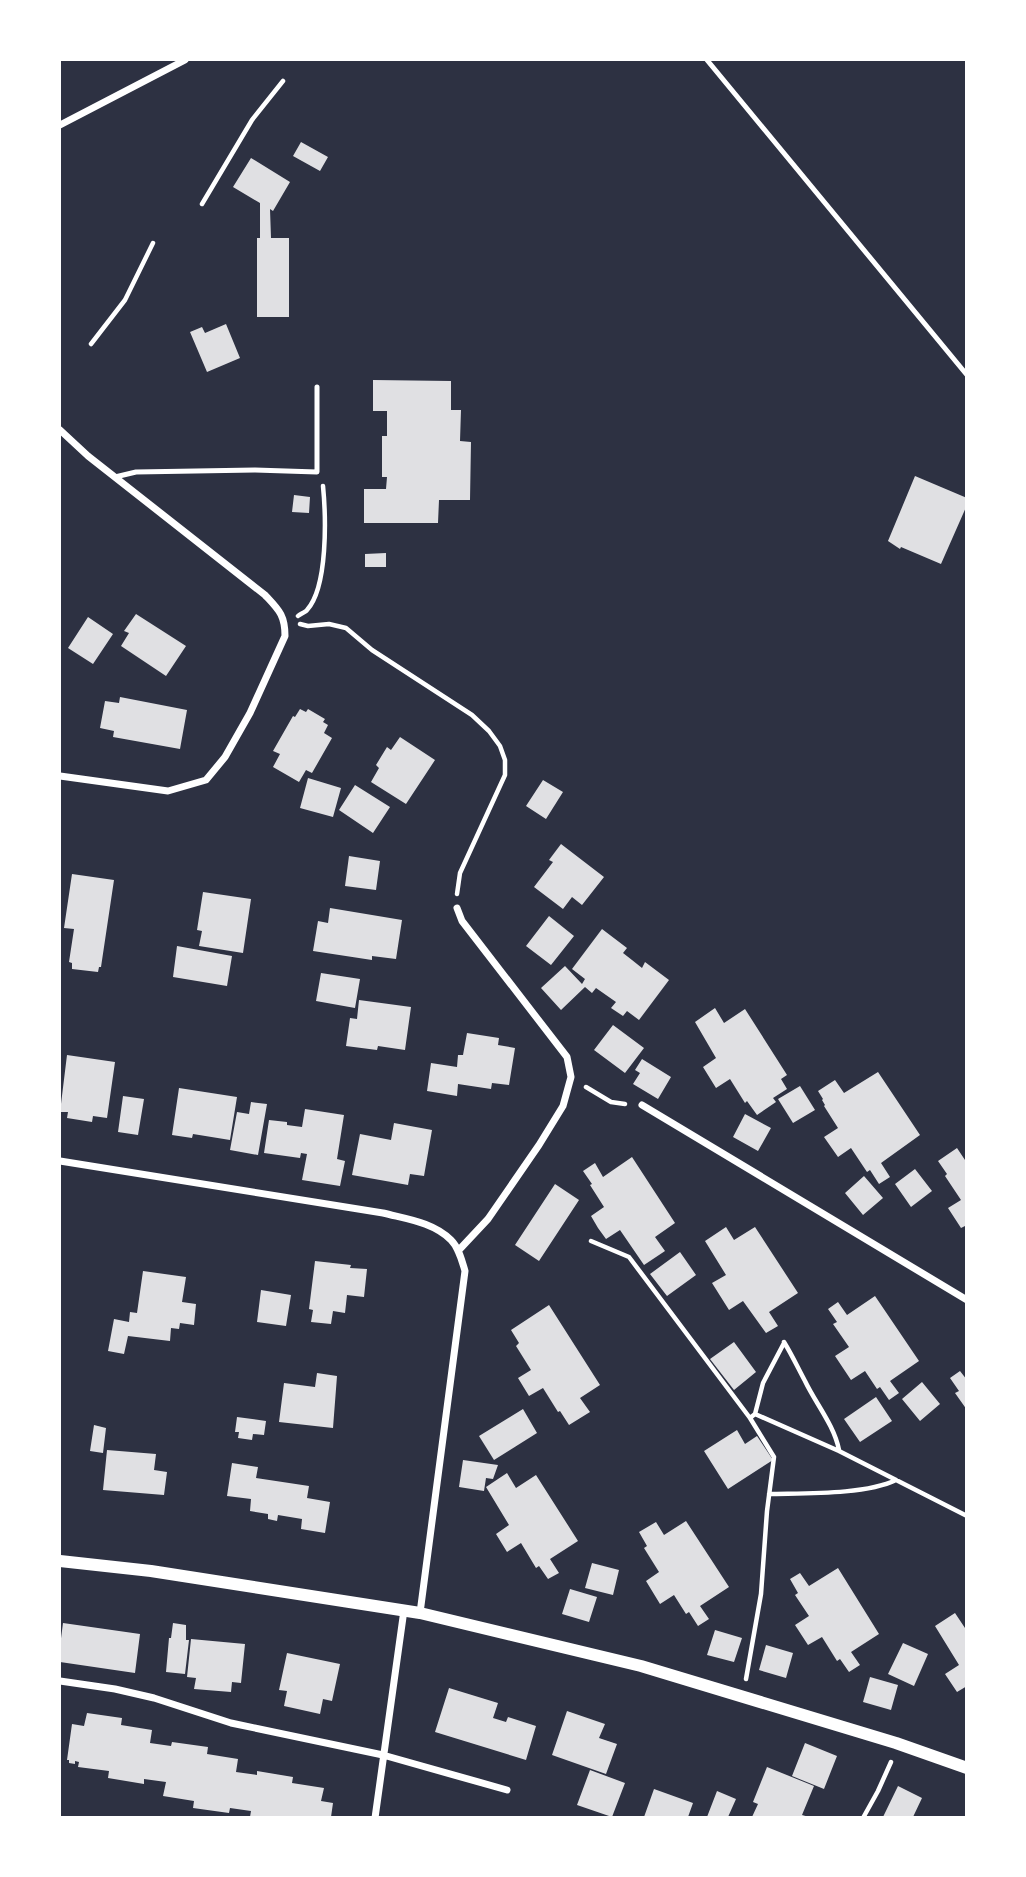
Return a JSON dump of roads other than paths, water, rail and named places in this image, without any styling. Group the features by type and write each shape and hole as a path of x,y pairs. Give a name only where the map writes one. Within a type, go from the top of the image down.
{"street":[{"path":"60,125 185,60"},
{"path":"60,430 115,477 265,595 280,611 285,622 285,636 250,713 225,757 206,780 168,791 60,776"},
{"path":"457,908 461,921 567,1057 571,1077 563,1106 539,1145 488,1219 458,1251"},
{"path":"642,1105 967,1300"},
{"path":"60,1161 383,1213 424,1223 451,1240 466,1271 420,1613"},
{"path":"60,1561 151,1571 420,1613 641,1666 896,1743 967,1768"},
{"path":"375,1818 404,1610"},
{"path":"60,1681 154,1698 231,1723 383,1755 507,1790"}],"lane":[{"path":"706,60 967,375"},
{"path":"115,477 136,472 317,472 317,387"}]}
